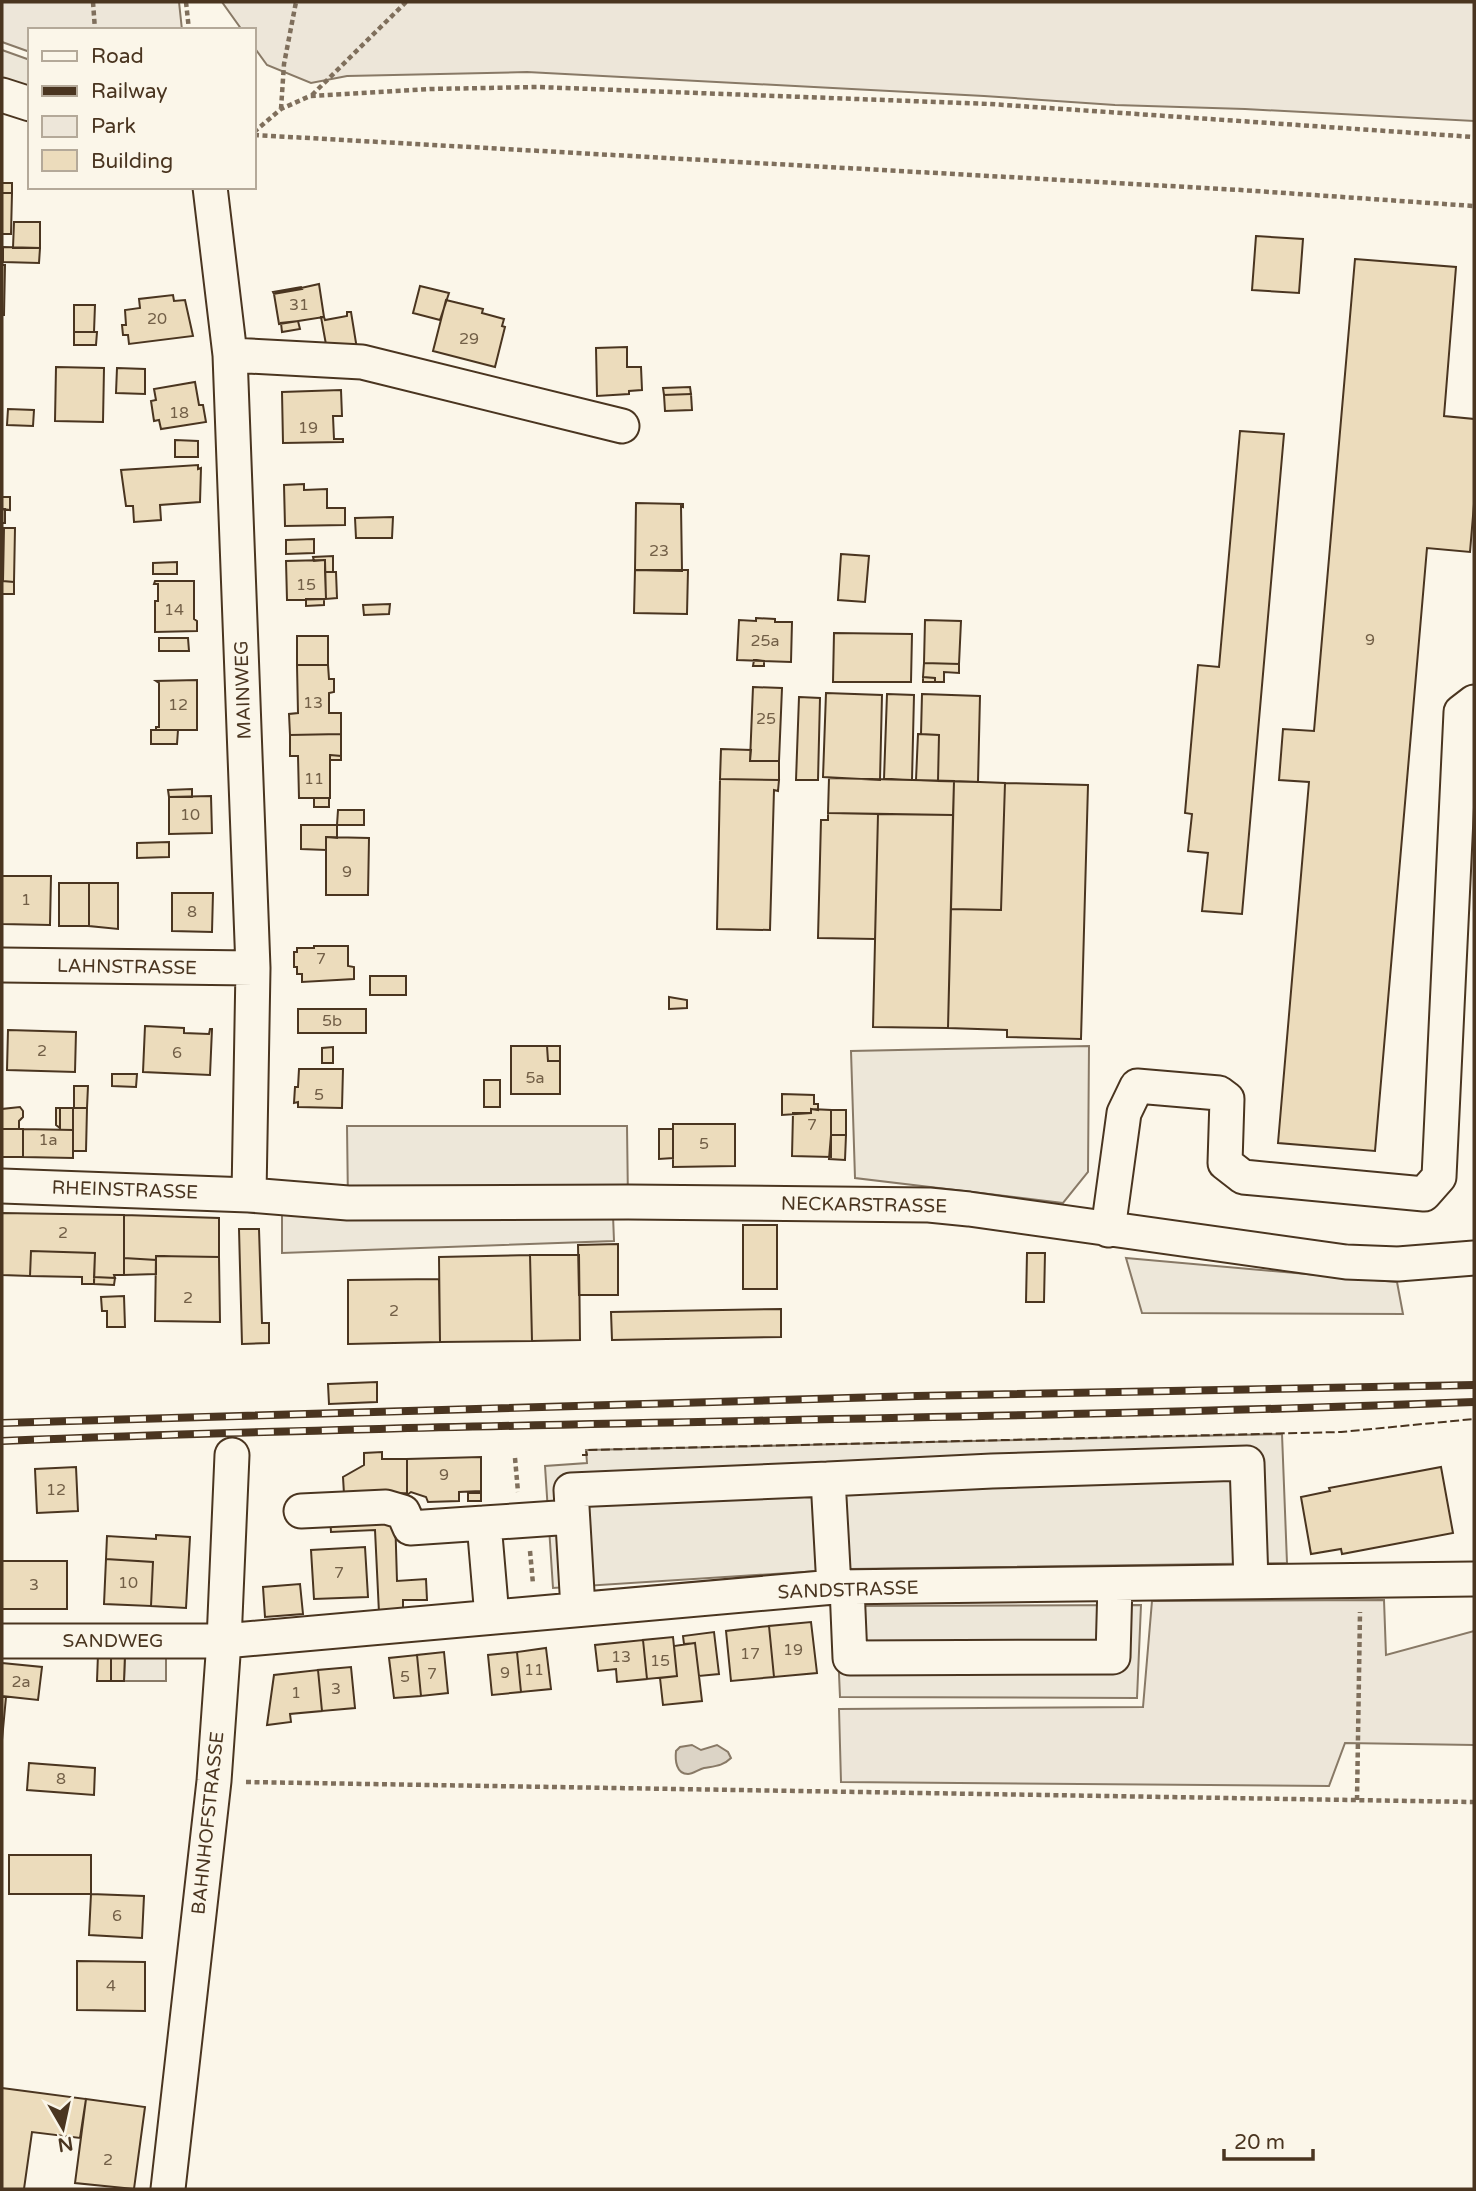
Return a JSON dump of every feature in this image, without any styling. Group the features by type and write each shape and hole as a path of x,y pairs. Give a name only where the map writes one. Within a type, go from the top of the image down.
{"street":[{"path":"2,95 28,103"},
{"name":"MAINWEG","path":"210,189 230,355 253,968 249,1195"},
{"path":"230,355 362,362 622,426"},
{"path":"1108,1230 1124,1113 1137,1086 1219,1093 1227,1099 1225,1163 1243,1177 1424,1194 1439,1177 1461,712 1474,702"},
{"name":"LAHNSTRASSE","path":"2,965 253,968"},
{"name":"RHEINSTRASSE","path":"2,1186 249,1195"},
{"name":"NECKARSTRASSE","path":"249,1195 348,1203 902,1204 970,1209 1346,1262 1398,1264 1474,1258"},
{"name":"BAHNHOFSTRASSE","path":"168,2189 214,1781 224,1641 232,1455"},
{"path":"578,1609 571,1490 992,1471 1247,1463 1251,1581"},
{"path":"828,1479 850,1658 1113,1657 1115,1584"},
{"path":"300,1511 386,1507 402,1512 410,1528 572,1517"},
{"path":"484,1523 492,1617"},
{"name":"SANDSTRASSE","path":"224,1641 841,1587 1474,1579"},
{"name":"SANDWEG","path":"2,1641 224,1641"}],"path":[{"path":"93,2 95,28"},
{"path":"186,2 190,28"},
{"path":"281,109 284,64 296,2"},
{"path":"256,131 281,109 310,96 405,2"},
{"path":"310,96 430,89 552,88 990,104 1474,137"},
{"path":"256,133 1474,206"},
{"path":"530,1546 533,1581"},
{"path":"1357,1800 1360,1580"},
{"path":"214,1781 1474,1802"}],"green space":[{"path":"2,2 179,2 182,28 28,28 28,51 2,42"},
{"path":"222,2 1474,2 1474,121 1115,105 527,72 347,76 311,83 267,65 256,50 256,28 241,28"},
{"path":"1384,1600 1386,1655 1474,1631 1474,1745 1345,1743 1329,1786 841,1782 839,1709 1143,1707 1152,1601"}],"shaded area":[{"path":"2,50 28,59 28,91 2,83"},
{"path":"1089,1046 1088,1172 1063,1203 855,1178 851,1051"},
{"path":"347,1126 627,1126 628,1202 348,1203"},
{"path":"282,1214 613,1215 614,1241 282,1253"},
{"path":"1126,1258 1397,1282 1403,1314 1142,1313"},
{"path":"1282,1434 1287,1563 850,1569 553,1588 545,1466 587,1463 586,1450"},
{"path":"1141,1605 1137,1698 840,1697 836,1606"},
{"path":"125,1654 166,1655 166,1681 124,1681"},
{"path":"692,1745 701,1750 717,1745 728,1752 731,1758 725,1763 690,1774 681,1772 677,1766 676,1751 680,1747"}],"building":[{"path":"2,183 12,183 12,193 2,193"},
{"path":"2,193 12,193 11,234 2,234"},
{"path":"14,222 40,222 40,248 13,248"},
{"path":"1256,236 1303,239 1299,293 1252,290"},
{"path":"3,247 40,248 39,263 3,262"},
{"path":"1355,259 1456,267 1444,416 1474,419 1474,504 1470,552 1427,548 1375,1151 1278,1143 1309,782 1279,780 1283,729 1314,731"},
{"path":"2,265 5,265 4,315 2,315"},
{"path":"319,284 324,317 279,324 274,294"},
{"path":"420,286 449,293 440,320 413,313"},
{"path":"301,287 302,289 273,292"},
{"path":"173,295 174,301 185,300 193,336 129,344 128,335 123,335 122,325 126,325 125,310 140,308 139,299"},
{"path":"446,300 483,309 482,313 504,319 502,326 505,327 495,367 433,351"},
{"path":"74,305 95,305 94,332 74,332"},
{"path":"347,312 351,312 357,349 327,350 321,317 325,320 347,316"},
{"path":"298,321 300,329 282,332 281,323"},
{"path":"74,332 97,332 96,345 74,345"},
{"path":"627,347 627,367 641,367 642,390 629,391 629,394 597,396 596,348"},
{"path":"56,367 104,368 103,422 55,421"},
{"path":"117,368 145,369 145,394 116,393"},
{"path":"195,382 199,405 203,405 206,422 161,429 159,420 154,421 151,401 156,400 154,389"},
{"path":"690,387 691,394 664,395 663,388"},
{"path":"341,390 342,416 333,416 334,439 343,439 343,442 283,443 282,392"},
{"path":"691,394 692,410 665,411 664,395"},
{"path":"8,409 34,410 33,426 7,425"},
{"path":"1240,431 1284,434 1242,914 1202,911 1208,853 1188,851 1192,814 1185,813 1198,665 1219,667"},
{"path":"175,440 198,441 198,457 175,457"},
{"path":"198,465 198,469 201,468 200,502 160,505 161,520 134,522 133,506 126,506 121,470"},
{"path":"304,484 304,490 327,489 327,508 345,508 345,525 285,526 284,485"},
{"path":"2,497 10,497 10,510 2,509"},
{"path":"636,503 683,504 682,571 635,570"},
{"path":"2,509 5,509 5,523 2,523"},
{"path":"393,517 392,538 356,538 355,518"},
{"path":"4,528 3,581 2,581"},
{"path":"4,528 15,528 14,582 3,581"},
{"path":"314,539 314,553 286,554 286,540"},
{"path":"841,554 869,556 865,602 838,600"},
{"path":"333,556 333,572 325,572 325,560 314,561 313,557"},
{"path":"325,560 326,599 287,600 286,561"},
{"path":"177,562 177,574 153,574 153,563"},
{"path":"635,570 688,570 687,614 634,613"},
{"path":"325,572 336,572 337,598 326,599"},
{"path":"2,581 14,582 14,594 2,594"},
{"path":"155,581 194,581 194,619 197,621 197,631 155,632 158,584 154,584"},
{"path":"306,599 324,599 324,605 306,606"},
{"path":"390,604 389,614 364,615 363,605"},
{"path":"756,618 792,622 791,662 737,660 739,620 756,621"},
{"path":"925,620 961,621 959,664 924,663"},
{"path":"834,633 912,634 911,682 833,682"},
{"path":"297,636 328,636 328,665 297,665"},
{"path":"159,638 188,638 189,651 159,651"},
{"path":"754,660 764,661 764,666 753,666"},
{"path":"924,663 959,664 959,673 944,672 944,682 935,682 935,678 923,677"},
{"path":"297,665 328,665 329,679 334,679 334,692 329,693 329,713 341,713 341,734 290,735 289,714 298,713"},
{"path":"923,677 935,678 935,682 923,682"},
{"path":"197,680 197,730 156,730 156,727 159,727 159,683 156,681"},
{"path":"753,687 782,688 779,761 750,761"},
{"path":"826,693 882,695 880,780 823,777"},
{"path":"887,694 914,695 912,780 884,779"},
{"path":"922,694 980,696 978,782 938,781 939,735 921,734"},
{"path":"799,697 820,698 818,780 796,780"},
{"path":"151,730 178,730 177,744 151,744"},
{"path":"341,734 341,756 330,755 330,798 299,798 298,756 290,756 290,735"},
{"path":"918,734 939,735 938,781 916,780"},
{"path":"721,749 751,750 750,761 779,761 779,780 720,779"},
{"path":"330,755 341,756 341,760 330,760"},
{"path":"829,778 954,781 953,815 828,813"},
{"path":"720,779 779,780 778,791 774,790 770,930 717,929"},
{"path":"954,781 1005,783 1001,910 951,909"},
{"path":"1005,783 1088,785 1081,1039 1007,1037 1007,1030 948,1028 951,909 1001,910"},
{"path":"192,789 192,797 169,797 168,790"},
{"path":"211,796 212,833 169,834 169,797"},
{"path":"314,798 329,798 329,807 314,807"},
{"path":"338,810 364,810 364,825 337,825"},
{"path":"828,813 878,814 875,939 818,938 821,820 828,820"},
{"path":"878,814 953,815 948,1028 873,1027"},
{"path":"301,825 337,825 337,838 326,837 326,850 301,849"},
{"path":"326,837 369,838 368,895 326,895"},
{"path":"169,842 169,857 137,858 137,843"},
{"path":"2,876 51,876 50,925 2,924"},
{"path":"59,883 89,883 89,926 59,926"},
{"path":"89,883 118,883 118,929 89,926"},
{"path":"172,893 213,893 212,932 172,931"},
{"path":"348,946 348,966 354,967 354,979 302,982 302,974 297,974 297,967 294,967 294,952 297,952 297,948"},
{"path":"370,976 406,976 406,995 370,995"},
{"path":"669,997 687,1000 687,1008 669,1009"},
{"path":"298,1009 366,1009 366,1033 298,1033"},
{"path":"145,1026 184,1028 184,1033 209,1034 212,1029 210,1075 143,1072"},
{"path":"8,1030 76,1032 75,1072 7,1070"},
{"path":"511,1046 547,1046 548,1061 560,1061 560,1094 511,1094"},
{"path":"547,1046 560,1046 560,1061 548,1061"},
{"path":"333,1047 333,1063 322,1063 322,1048"},
{"path":"299,1069 343,1069 342,1108 298,1107 298,1102 294,1103"},
{"path":"112,1074 137,1074 136,1087 112,1086"},
{"path":"484,1080 500,1080 500,1107 484,1107"},
{"path":"74,1086 88,1086 87,1108 74,1108"},
{"path":"782,1094 814,1095 814,1104 818,1104 818,1110 782,1115"},
{"path":"20,1107 23,1117 19,1121 19,1129 2,1129 2,1109"},
{"path":"56,1108 60,1108 60,1128 56,1125"},
{"path":"60,1108 73,1108 73,1130 60,1130"},
{"path":"73,1108 87,1108 86,1151 73,1151"},
{"path":"811,1109 831,1110 831,1157 792,1156 793,1113 811,1113"},
{"path":"831,1110 846,1110 846,1135 831,1135"},
{"path":"673,1124 735,1124 735,1166 673,1167"},
{"path":"2,1129 23,1129 23,1157 2,1157"},
{"path":"23,1129 73,1130 73,1158 23,1157"},
{"path":"659,1129 673,1129 673,1158 659,1159"},
{"path":"831,1135 846,1135 845,1160 829,1159"},
{"path":"2,1213 124,1215 124,1275 114,1275 115,1278 94,1277 95,1253 31,1251 30,1276 2,1275"},
{"path":"124,1215 219,1218 219,1257 156,1256 156,1260 124,1258"},
{"path":"743,1225 777,1225 777,1289 743,1289"},
{"path":"239,1229 259,1229 262,1323 269,1323 269,1343 242,1344"},
{"path":"618,1244 618,1295 579,1295 578,1245"},
{"path":"31,1251 95,1253 94,1284 82,1284 82,1277 30,1276"},
{"path":"1027,1253 1045,1253 1044,1302 1026,1302"},
{"path":"530,1255 532,1341 440,1342 439,1257"},
{"path":"530,1255 579,1255 580,1340 532,1341"},
{"path":"156,1256 219,1257 220,1322 155,1321"},
{"path":"124,1258 156,1260 156,1274 124,1275"},
{"path":"94,1277 115,1278 114,1285 94,1284"},
{"path":"439,1279 440,1342 348,1344 348,1280"},
{"path":"124,1296 125,1327 107,1327 107,1311 102,1311 101,1297"},
{"path":"781,1309 781,1337 612,1340 611,1312"},
{"path":"377,1382 377,1402 329,1404 328,1384"},
{"path":"382,1452 382,1459 407,1459 407,1493 344,1494 343,1477 364,1465 364,1453"},
{"path":"481,1457 481,1491 459,1492 459,1501 428,1502 426,1497 411,1492 407,1495 407,1459"},
{"path":"76,1467 78,1511 37,1513 35,1469"},
{"path":"1441,1467 1453,1533 1342,1554 1341,1549 1311,1554 1301,1497 1330,1491 1329,1488"},
{"path":"468,1493 481,1493 481,1501 468,1501"},
{"path":"395,1514 397,1581 426,1579 427,1600 403,1600 403,1611 379,1613 375,1530 331,1532 330,1516"},
{"path":"156,1535 190,1537 186,1608 151,1606 153,1562 106,1559 107,1536 156,1539"},
{"path":"365,1547 368,1597 314,1599 311,1550"},
{"path":"106,1559 153,1562 151,1606 104,1604"},
{"path":"2,1561 67,1561 67,1609 2,1609"},
{"path":"300,1584 303,1614 265,1617 263,1587"},
{"path":"811,1622 817,1673 774,1677 769,1626"},
{"path":"769,1626 774,1677 731,1681 726,1631"},
{"path":"714,1632 719,1674 699,1676 695,1643 684,1644 683,1636"},
{"path":"673,1637 677,1676 647,1679 643,1640"},
{"path":"643,1640 647,1679 617,1682 616,1669 598,1671 595,1645"},
{"path":"695,1643 702,1701 663,1705 660,1678 677,1676 674,1646"},
{"path":"546,1648 551,1689 521,1692 517,1652"},
{"path":"444,1652 448,1693 421,1696 417,1655"},
{"path":"517,1652 521,1692 492,1695 488,1655"},
{"path":"98,1654 111,1654 111,1681 97,1681"},
{"path":"111,1654 125,1654 124,1681 111,1681"},
{"path":"417,1655 421,1696 394,1698 389,1658"},
{"path":"2,1663 42,1667 38,1700 2,1696"},
{"path":"351,1667 355,1708 322,1711 318,1670"},
{"path":"318,1670 322,1711 290,1714 291,1722 267,1725 274,1675"},
{"path":"2,1697 6,1697 2,1740"},
{"path":"29,1763 95,1768 94,1795 27,1790"},
{"path":"9,1855 91,1855 91,1894 9,1894"},
{"path":"91,1894 144,1896 142,1938 89,1935"},
{"path":"77,1961 145,1962 145,2011 77,2010"},
{"path":"2,2088 86,2099 80,2138 32,2132 24,2189 2,2189"},
{"path":"86,2099 145,2107 134,2189 75,2183"}],"railway":[{"path":"2,1423 916,1396 1474,1385"},
{"path":"2,1441 370,1429 1474,1402"}],"fence":[{"path":"582,1455 587,1455 586,1450 1341,1432 1474,1419"}]}
